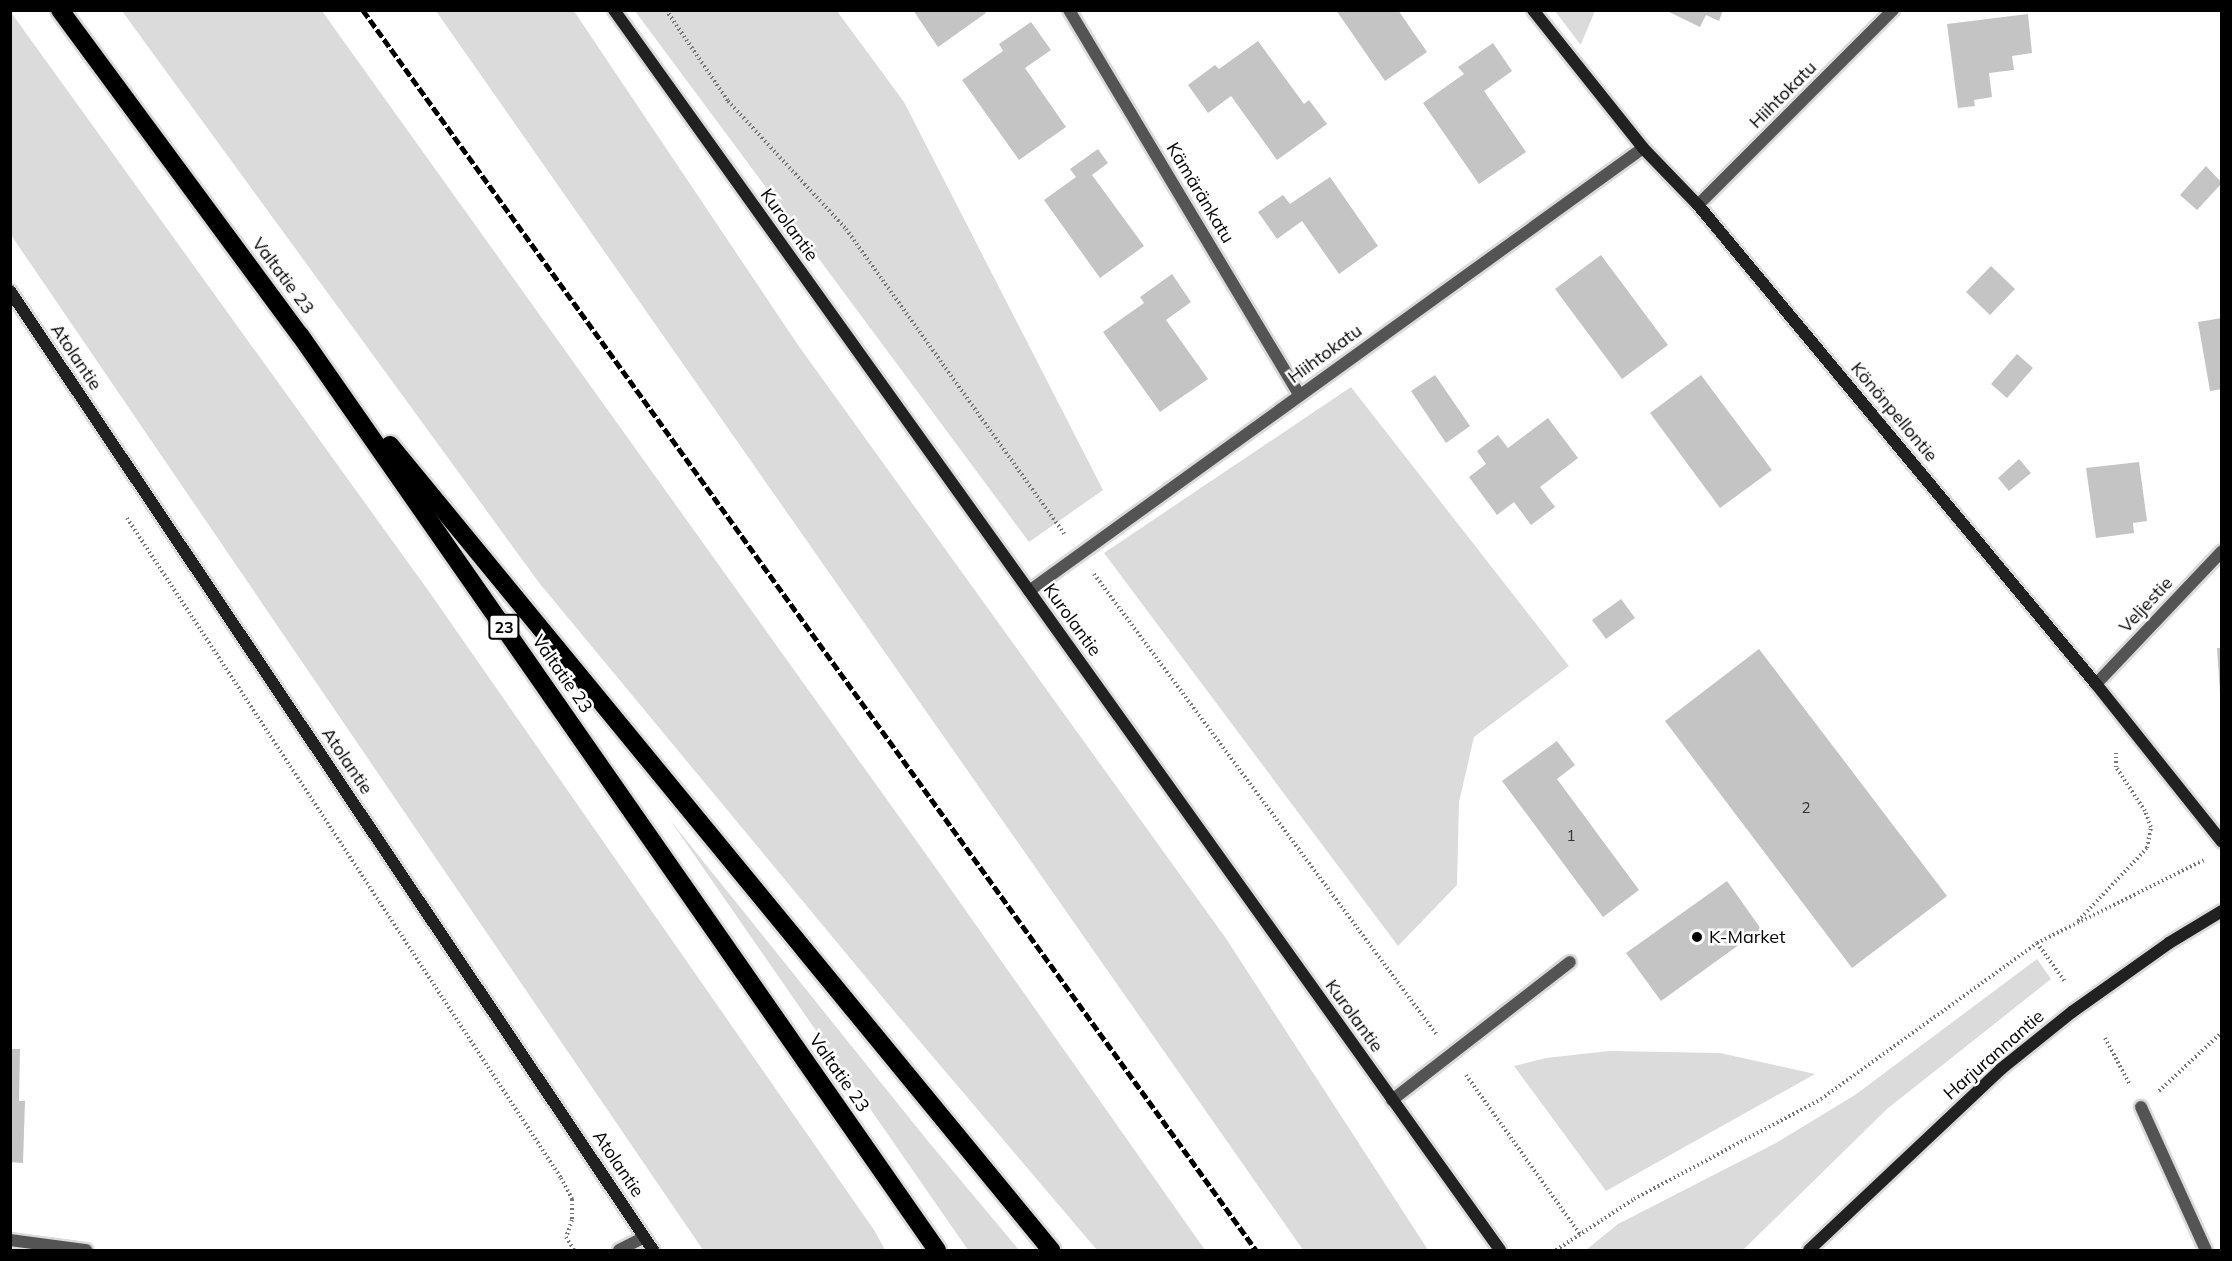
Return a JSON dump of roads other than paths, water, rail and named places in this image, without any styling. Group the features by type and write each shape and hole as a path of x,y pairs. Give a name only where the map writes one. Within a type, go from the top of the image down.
{"highway":[{"name":"Valtatie 23","path":"60,10 300,334 937,1251"},
{"path":"300,334 1051,1251"}],"street":[{"name":"Kurolantie","path":"614,10 1500,1251"},
{"name":"Kämäränkatu","path":"1069,10 1299,394"},
{"name":"Könönpellontie","path":"1533,10 1643,148 1698,205 2096,684 2222,842"},
{"name":"Hiihtokatu","path":"1698,205 1893,10"},
{"name":"Hiihtokatu","path":"1029,591 1643,148"},
{"name":"Atolantie","path":"10,291 653,1251"},
{"name":"Veljestie","path":"2096,684 2222,551"},
{"name":"Harjurannantie","path":"1809,1251 2001,1069 2072,1012 2169,943 2222,911"},
{"path":"1392,1100 1570,962"},
{"path":"2141,1107 2206,1251"},
{"path":"619,1251 644,1237"},
{"path":"10,1240 86,1251"}],"railway":[{"path":"363,10 1256,1250"}],"place":[{"name":"K-Market","path":"1697,937"}]}
